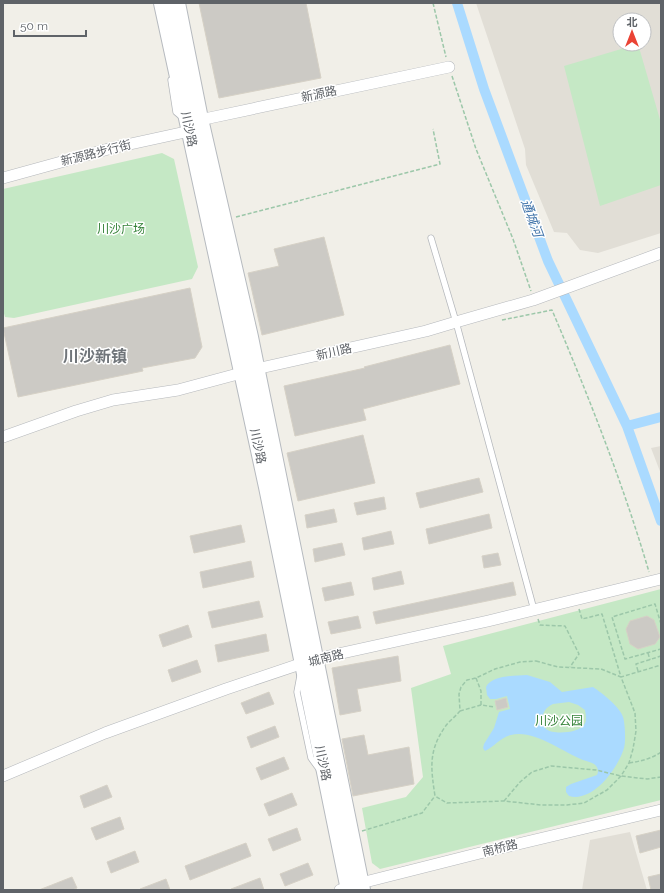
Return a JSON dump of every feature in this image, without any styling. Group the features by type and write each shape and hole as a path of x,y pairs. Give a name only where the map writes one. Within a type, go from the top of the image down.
{"main road":[{"name":"川沙路","path":"177,3 195,119 249,371"},
{"name":"川沙路","path":"160,9 195,119 223,221 267,487 350,834 352,888"},
{"name":"川沙路","path":"308,661 326,778 352,888"}],"street":[{"name":"新源路","path":"195,119 449,67"},
{"name":"新源路步行街","path":"3,178 112,148 195,119"},
{"name":"新川路","path":"3,437 76,411 113,400 178,390 249,371 426,331 536,299 661,253"},
{"name":"城南路","path":"3,776 105,734 226,689 308,661 534,610 657,580"},
{"name":"南桥路","path":"352,888 661,810"}],"lane":[{"path":"157,3 160,9"},
{"path":"169,71 176,112 195,119"},
{"path":"431,238 456,322 534,610"}],"path":[{"path":"433,3 443,47 476,149 536,299"},
{"path":"223,221 440,164 433,129"},
{"path":"498,321 552,310 584,384 639,536 657,580"},
{"path":"435,796 447,803 504,801 541,805 567,805 584,803 607,790 621,776 629,763 634,749 636,731 635,713 621,677 602,614 582,620 576,600"},
{"path":"661,624 655,604 612,617 625,660 661,649"},
{"path":"534,610 540,625 565,626 578,654 570,668"},
{"path":"648,653 650,660"},
{"path":"638,672 636,664 661,656"},
{"path":"460,711 459,694 461,687 467,680 476,678 495,669 520,662 536,661 558,667 601,669 612,672 621,677 661,665"},
{"path":"476,678 481,691 481,705"},
{"path":"350,834 422,813 435,796 431,772 432,752 437,739 446,726 460,711 481,705 495,707"},
{"path":"629,763 642,761 661,752"},
{"path":"504,801 520,782 532,772 551,766 596,770 614,775 647,779 661,777"}],"shaded area":[{"path":"476,3 661,3 661,233 598,253 580,250 567,233 554,232 526,165 525,149"},
{"path":"661,446 661,474 651,448"},
{"path":"630,832 647,890 582,890 590,840"}],"green space":[{"path":"612,52 640,52 661,123 661,185 600,206 564,66"},
{"name":"川沙广场","path":"162,153 174,159 198,267 192,279 14,318 5,317 3,310 3,189"},
{"name":"川沙公园","path":"661,589 661,800 380,869 372,863 362,808 406,797 423,777 411,688 451,674 443,646"}],"water":[{"path":"527,675 550,682 562,692 593,687 610,700 621,713 625,728 625,745 621,756 610,774 603,782 587,794 578,797 569,796 566,792 566,787 597,775 598,771 596,766 593,763 583,760 548,742 529,735 520,734 507,736 485,751 483,748 494,728 499,712 510,709 507,696 490,699 487,695 486,687 493,680 498,678","holes":["569,702 578,705 585,710 586,714 586,722 581,728 566,732 554,732 546,729 542,719 547,708 553,704"]}],"building":[{"path":"199,3 306,3 321,78 219,98"},
{"path":"324,237 344,315 262,335 248,273 279,266 274,249"},
{"path":"190,288 202,347 195,358 142,368 143,371 18,397 3,328"},
{"path":"450,345 460,384 363,409 366,420 295,436 284,386 365,368 364,367"},
{"path":"363,435 375,483 298,501 287,453"},
{"path":"479,478 483,492 420,508 416,493"},
{"path":"384,497 386,509 357,515 354,503"},
{"path":"334,509 337,522 307,528 305,515"},
{"path":"489,514 492,528 429,544 426,529"},
{"path":"241,525 245,542 194,553 190,536"},
{"path":"391,531 394,544 364,550 362,538"},
{"path":"342,543 345,555 315,562 313,549"},
{"path":"498,553 501,565 484,568 482,556"},
{"path":"251,561 254,577 203,588 200,572"},
{"path":"401,571 404,584 374,590 372,578"},
{"path":"351,582 354,595 325,601 322,588"},
{"path":"513,582 516,595 376,624 373,612"},
{"path":"259,601 263,617 212,628 208,612"},
{"path":"358,616 361,628 331,634 328,622"},
{"path":"647,616 654,620 660,637 655,644 638,649 630,644 626,629 630,621"},
{"path":"188,625 192,637 163,647 159,635"},
{"path":"266,634 269,651 218,662 215,645"},
{"path":"398,656 401,681 357,689 361,711 340,715 332,668"},
{"path":"197,660 201,672 172,682 168,670"},
{"path":"269,692 274,704 246,714 241,703"},
{"path":"506,698 508,707 497,710 495,701"},
{"path":"275,726 279,737 251,748 247,737"},
{"path":"364,735 368,755 409,747 414,784 353,796 342,739"},
{"path":"284,757 289,769 261,780 256,768"},
{"path":"107,785 112,797 84,808 80,796"},
{"path":"292,793 297,805 269,816 264,804"},
{"path":"120,817 124,829 96,840 91,828"},
{"path":"297,828 301,840 273,851 268,839"},
{"path":"661,830 661,847 640,853 636,836"},
{"path":"246,843 251,856 190,880 185,866"},
{"path":"135,851 139,862 111,873 107,862"},
{"path":"308,863 313,875 285,886 280,874"},
{"path":"661,874 661,890 651,890 648,877"},
{"path":"72,877 77,888 72,890 39,890"},
{"path":"260,878 264,890 231,889"},
{"path":"166,879 170,890 140,890 140,889"}],"waterway":[{"name":"通城河","path":"457,3 484,89 548,261 627,426 661,521"},
{"name":"通城河","path":"627,426 661,417"}],"district":[{"name":"川沙新镇","path":"95,356"}]}
